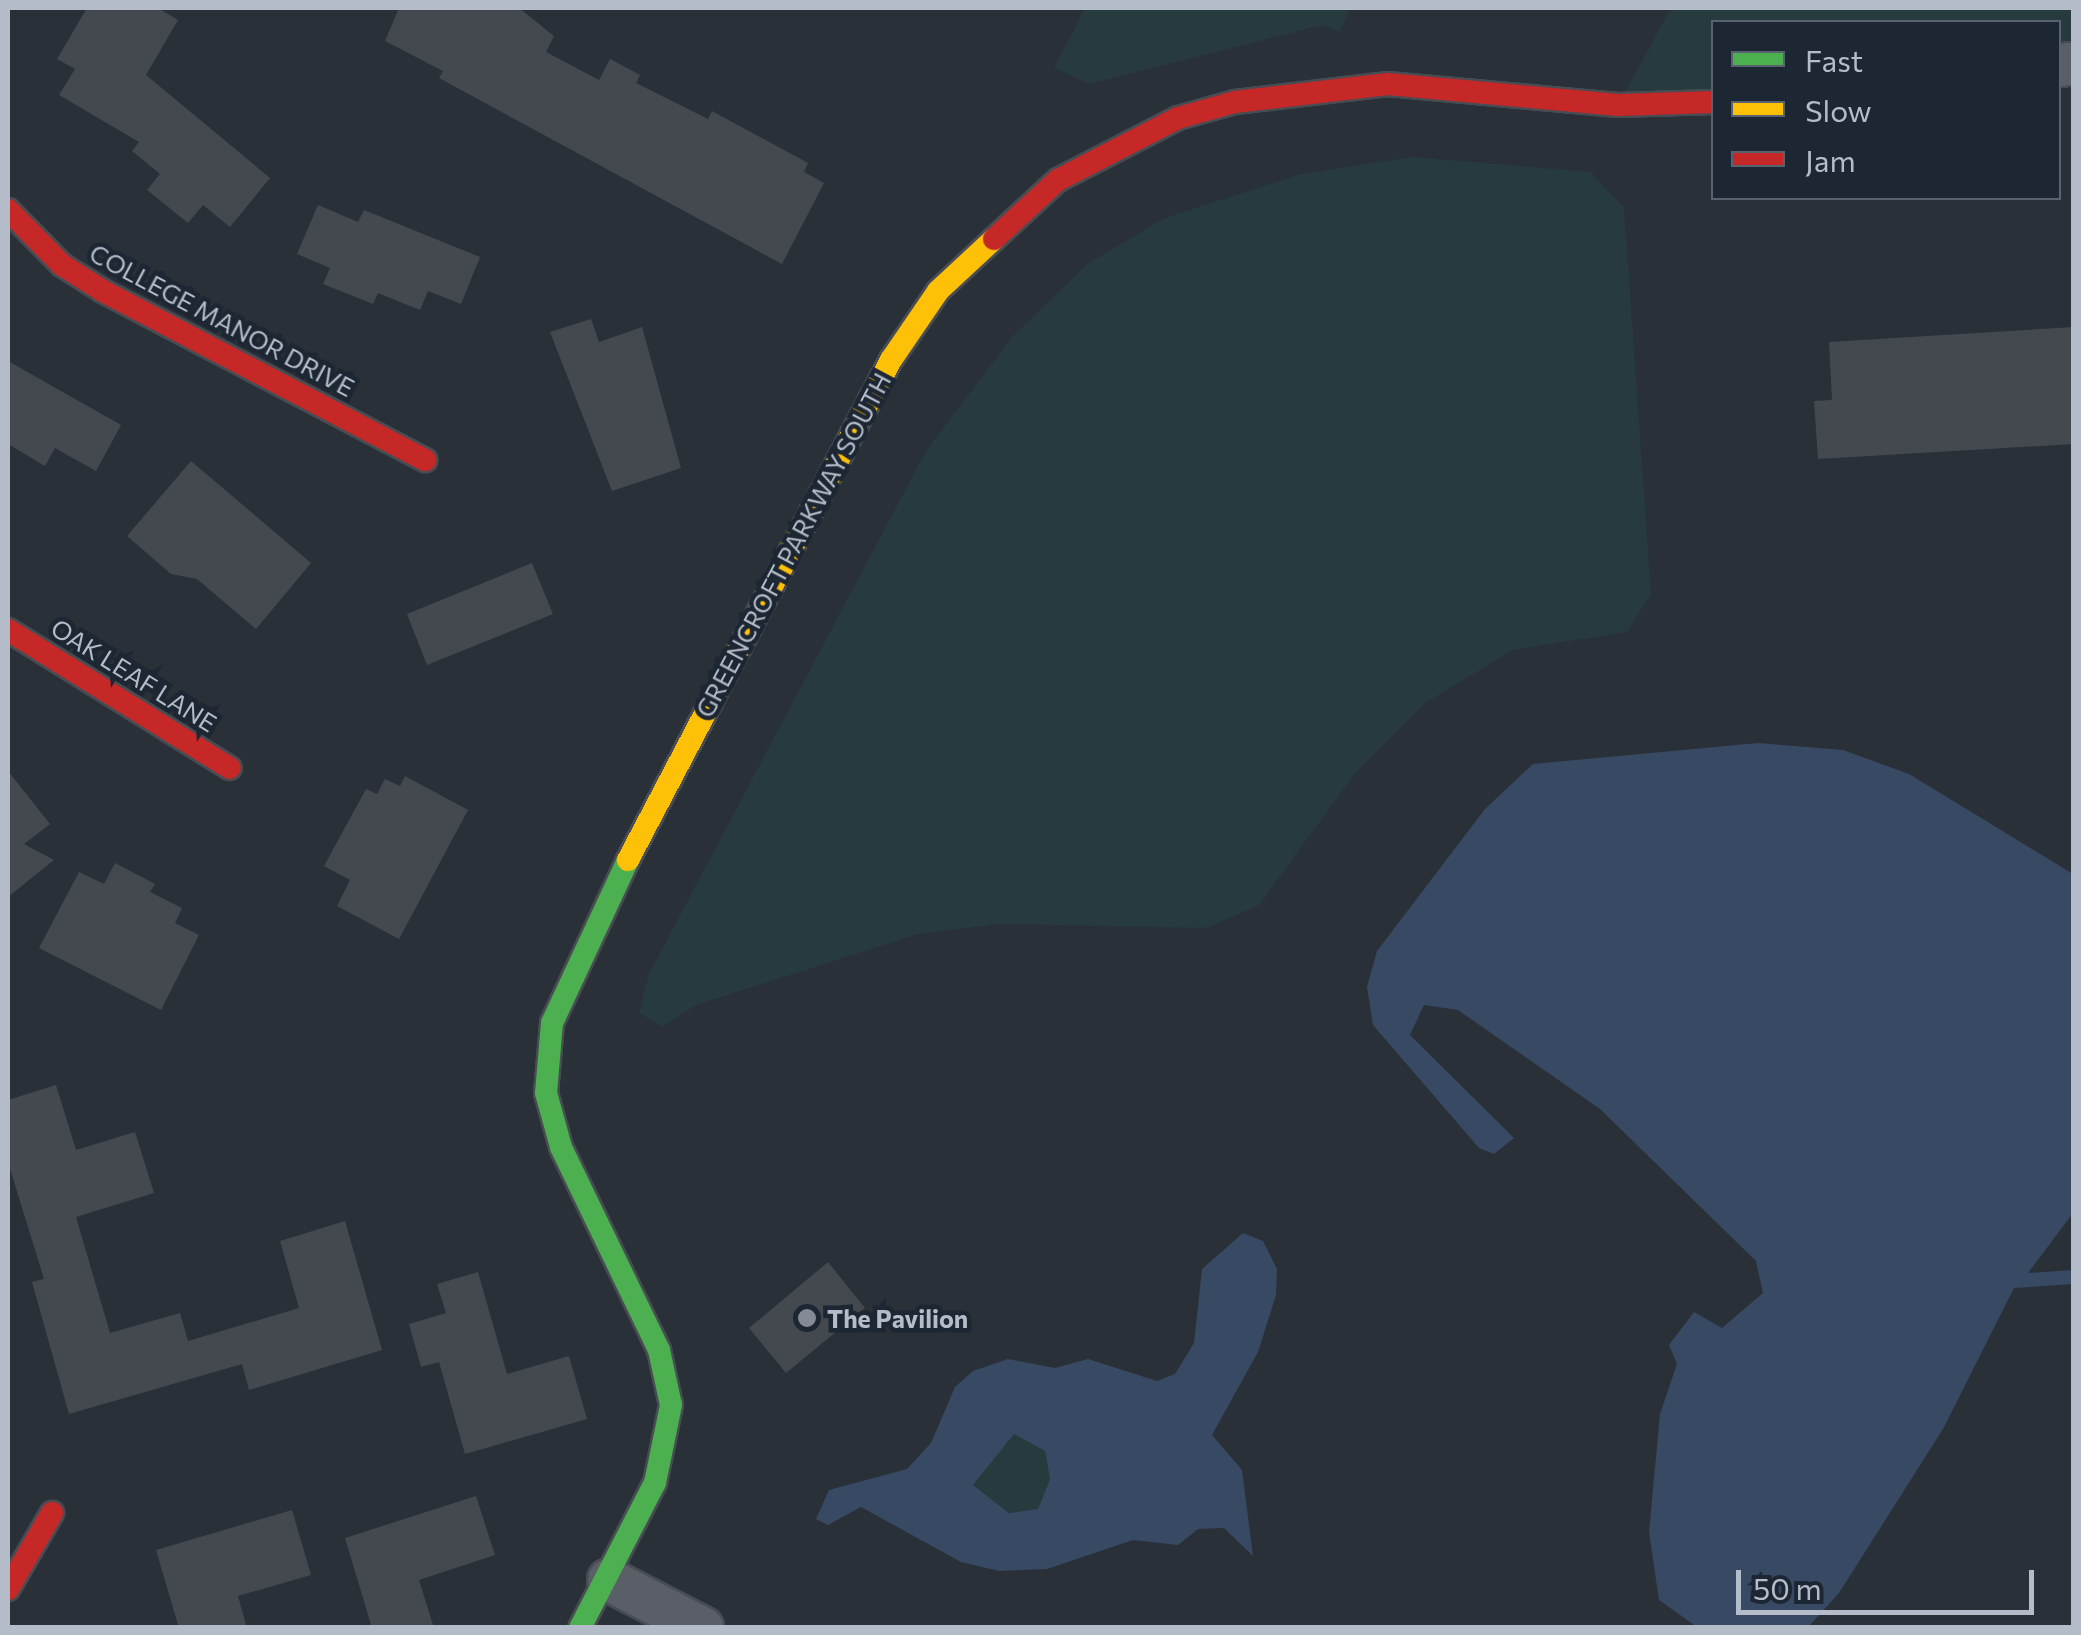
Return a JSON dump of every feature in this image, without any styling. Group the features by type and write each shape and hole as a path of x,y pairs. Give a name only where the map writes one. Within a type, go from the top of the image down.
{"street":[{"name":"GREENCROFT PARKWAY SOUTH","path":"580,1628 610,1580 655,1482 671,1405 659,1350 561,1148 546,1093 552,1023 591,929 891,360 938,291 1058,180 1178,118 1235,102 1323,86 1388,84 1618,105 1711,102"},
{"name":"COLLEGE MANOR DRIVE","path":"8,210 62,265 103,291 425,460"},
{"name":"OAK LEAF LANE","path":"8,630 230,768"},
{"path":"8,1589 52,1514"},
{"path":"610,1580 702,1628"}],"green space":[{"path":"1085,8 1350,8 1340,32 1322,25 1089,84 1054,68"},
{"path":"1671,8 2073,8 2073,64 2061,65 2061,20 1711,20 1711,102 1618,105"},
{"path":"1412,157 1590,172 1624,207 1651,594 1627,632 1513,650 1425,703 1356,772 1259,905 1207,928 1000,924 918,934 696,1005 662,1027 639,1013 649,974 926,451 1012,337 1087,264 1165,218 1301,174"},
{"path":"1014,1433 1045,1451 1050,1479 1038,1509 1009,1513 973,1485"}],"water":[{"path":"1758,743 1843,750 1909,774 2073,874 2073,1213 2028,1273 2073,1270 2073,1284 2014,1288 1943,1429 1839,1593 1808,1627 1697,1627 1659,1600 1649,1532 1660,1414 1677,1364 1669,1345 1694,1312 1722,1328 1763,1293 1756,1261 1600,1109 1458,1010 1424,1005 1410,1035 1514,1138 1494,1154 1479,1148 1373,1025 1367,987 1377,951 1485,809 1533,764"},
{"path":"1243,1233 1263,1241 1277,1269 1276,1295 1258,1352 1212,1435 1242,1470 1253,1556 1224,1528 1198,1529 1178,1545 1133,1540 1047,1569 999,1571 961,1562 861,1507 828,1525 816,1519 829,1490 907,1469 931,1443 955,1387 973,1371 1008,1359 1055,1368 1088,1359 1157,1381 1175,1374 1194,1343 1202,1269","holes":["1014,1434 1045,1451 1050,1479 1038,1509 1009,1513 973,1485"]}],"building":[{"path":"87,8 158,8 178,20 146,75 270,178 230,227 203,205 188,223 147,190 160,174 132,151 139,142 59,95 75,69 57,59"},
{"path":"399,8 519,8 554,36 546,52 599,80 610,59 640,75 636,83 708,119 712,111 808,163 804,172 824,183 782,264 439,78 443,71 385,41"},
{"path":"318,205 358,222 364,210 480,257 461,304 428,291 420,310 378,293 373,304 323,284 330,268 297,254"},
{"path":"591,319 599,342 642,327 681,468 612,491 550,332"},
{"path":"2074,327 2074,444 1818,459 1814,401 1832,400 1829,342"},
{"path":"8,361 121,425 96,471 55,448 45,466 8,444"},
{"path":"191,461 311,563 256,629 197,579 171,574 127,536"},
{"path":"532,563 553,614 427,665 407,614"},
{"path":"8,771 50,824 24,844 54,860 8,897"},
{"path":"405,776 468,810 399,939 337,906 350,880 324,866 366,789 377,794 385,779 400,786"},
{"path":"115,863 155,884 150,892 182,908 175,923 199,935 161,1010 39,948 79,872 104,884"},
{"path":"56,1085 76,1150 135,1132 154,1193 76,1217 110,1333 180,1313 188,1341 299,1308 280,1241 345,1221 382,1350 249,1390 242,1364 69,1414 32,1282 44,1279 8,1162 8,1100"},
{"name":"The Pavilion","path":"828,1262 865,1308 786,1373 749,1328"},
{"path":"478,1272 507,1374 569,1356 587,1419 465,1454 439,1362 421,1367 409,1324 446,1313 437,1284"},
{"path":"476,1496 495,1555 419,1580 434,1628 372,1628 345,1538"},
{"path":"292,1510 311,1575 238,1596 247,1628 179,1628 156,1550"}],"traffic: fast":[{"path":"580,1628 655,1483 671,1405 659,1350 561,1147 546,1093 552,1023 628,860"}],"traffic: slow":[{"path":"628,860 891,360 938,291 994,239"}],"traffic: jam":[{"path":"994,239 1058,180 1178,118 1235,102 1388,84 1618,105 1711,102"},
{"path":"8,210 62,265 103,291 425,460"},
{"path":"8,630 230,768"},
{"path":"8,1589 52,1513"}],"place":[{"name":"The Pavilion","path":"807,1318"}]}
